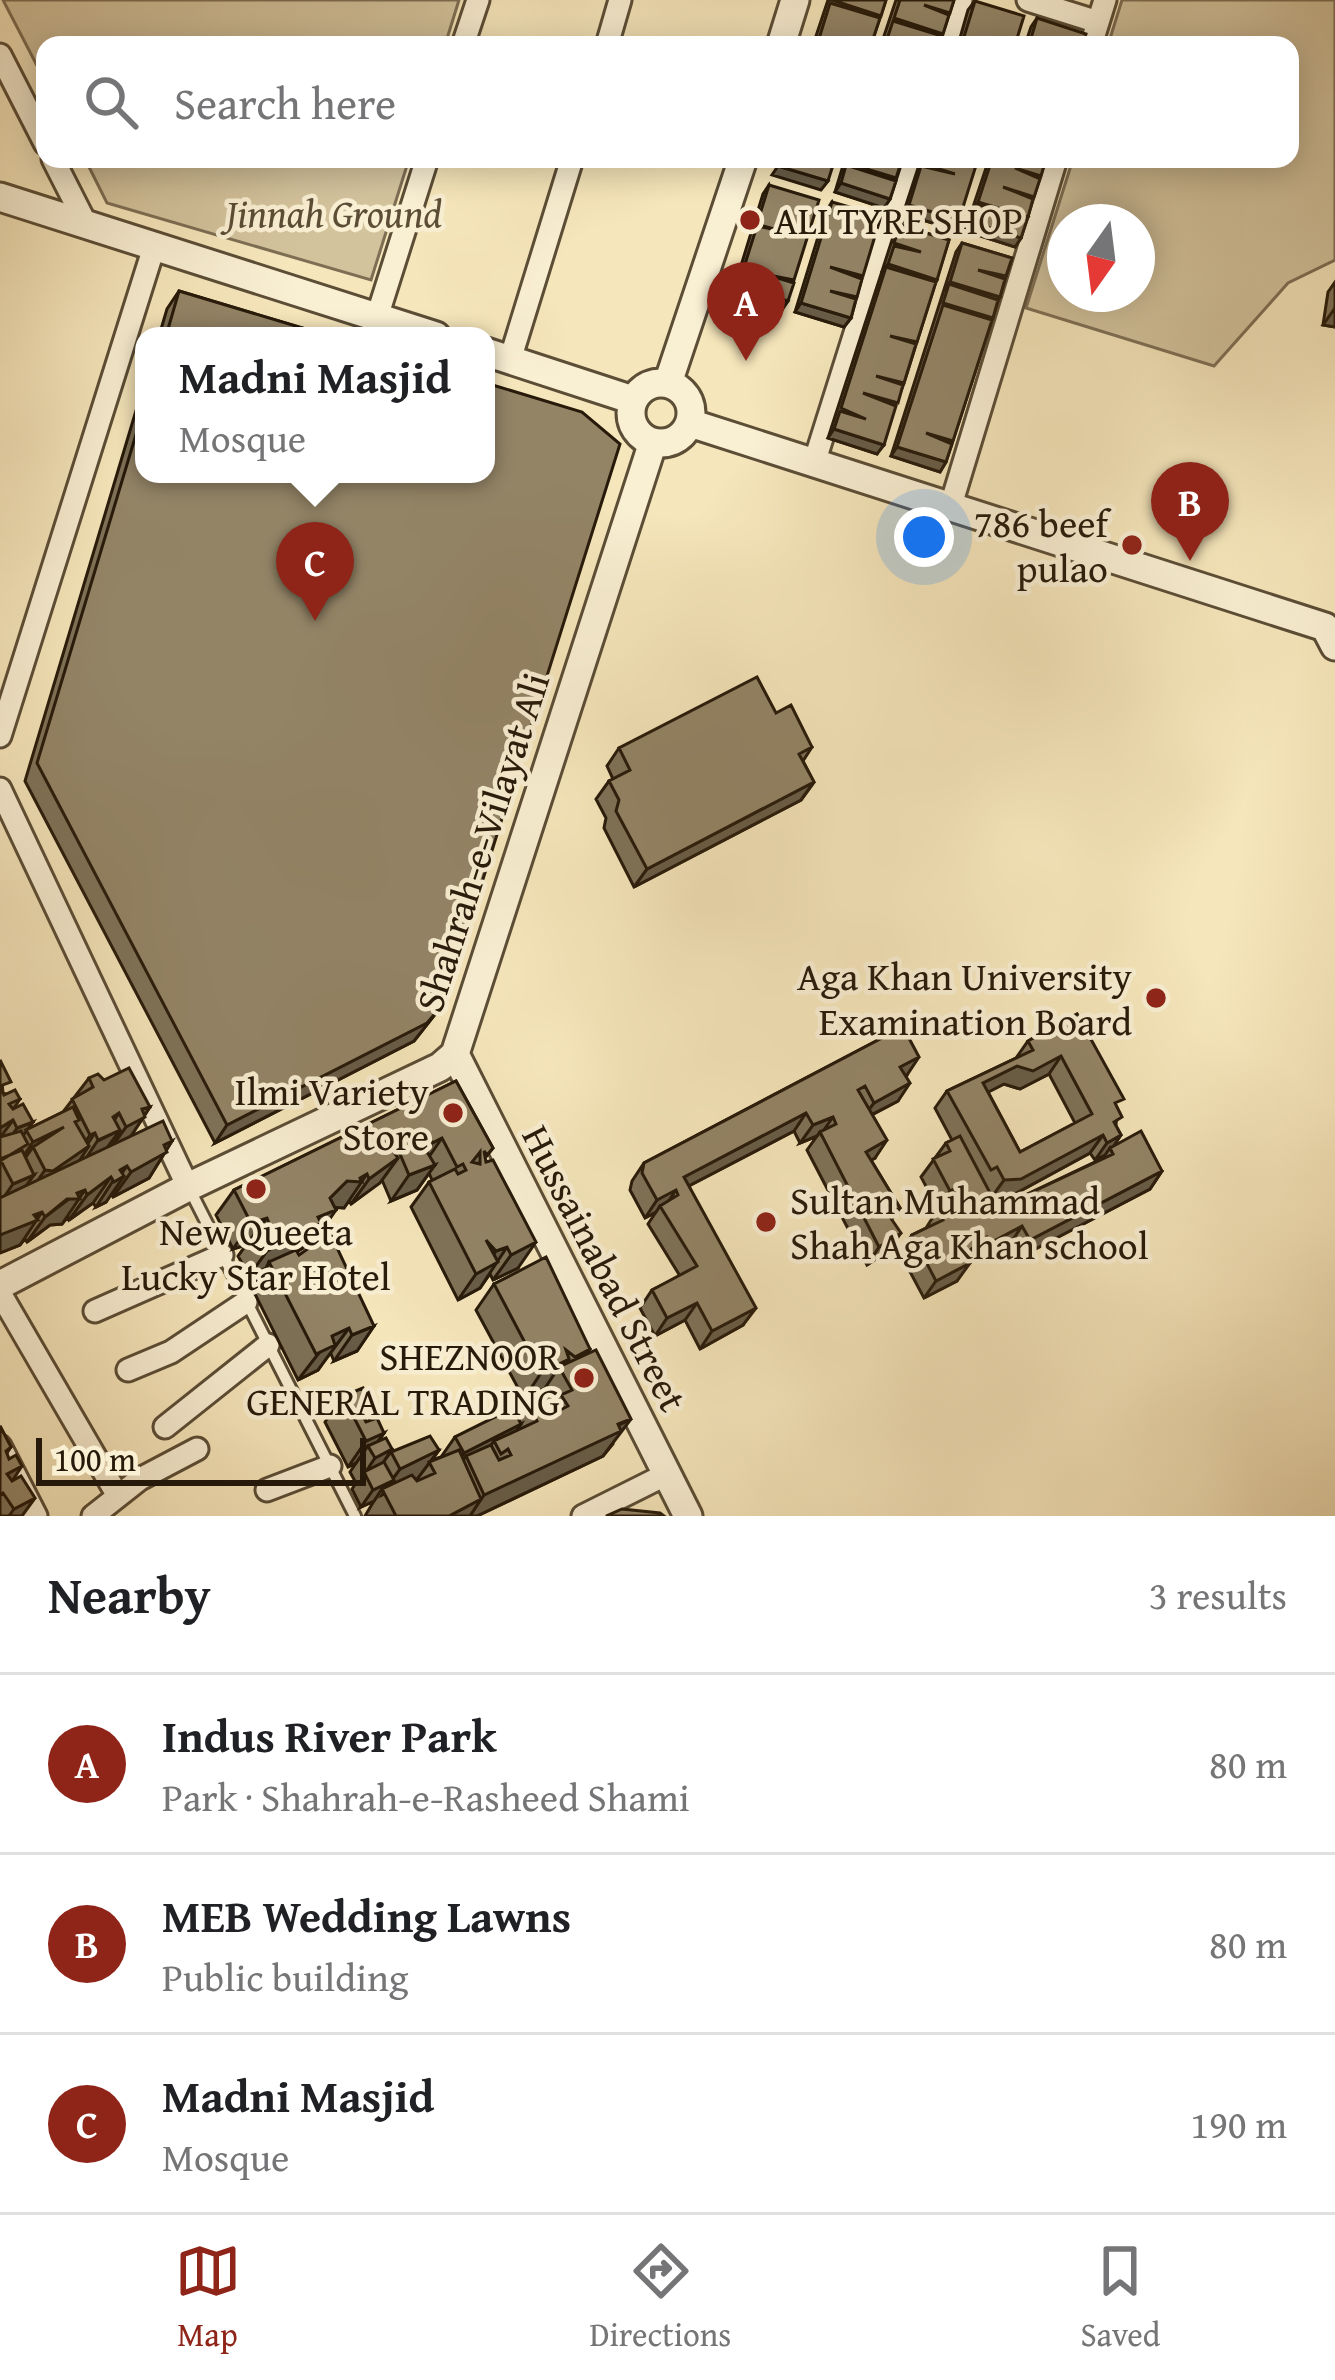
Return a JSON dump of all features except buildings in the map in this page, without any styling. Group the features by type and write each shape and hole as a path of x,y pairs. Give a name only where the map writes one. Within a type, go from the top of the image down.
{"street":[{"path":"467,36 478,0"},
{"path":"610,36 620,0"},
{"path":"784,36 796,0"},
{"path":"950,36 961,0"},
{"path":"1028,0 1101,11"},
{"path":"0,55 36,125"},
{"path":"58,168 85,221"},
{"path":"377,317 424,168"},
{"path":"569,168 498,356 633,400"},
{"path":"668,383 740,168"},
{"path":"814,460 907,168"},
{"path":"951,505 1053,168"},
{"path":"0,197 408,327"},
{"path":"0,736 155,244"},
{"path":"668,383 686,395 690,423 679,437 652,442 631,421 633,400 648,386 668,383"},
{"path":"690,423 1325,627 1334,644"},
{"name":"Shahrah-e-Vilayat Ali","path":"0,1289 188,1186 414,1080 455,1054 652,442"},
{"path":"0,789 188,1186"},
{"name":"Hussainabad Street","path":"455,1054 688,1516"},
{"path":"95,1311 222,1255"},
{"path":"0,1289 118,1496"},
{"path":"128,1370 171,1352 246,1302"},
{"path":"166,1427 268,1346"},
{"path":"0,1446 36,1516"},
{"path":"93,1516 196,1449"},
{"path":"267,1490 330,1466"},
{"path":"583,1516 665,1475"}],"lane":[{"path":"188,1186 355,1516"}],"green space":[{"path":"3,0 459,0 448,36 36,36 36,64"},
{"path":"1122,0 1335,0 1335,260 1288,283 1214,366 1026,308 1047,241 1047,312 1155,312 1155,204 1059,204 1070,168 1299,168 1299,36 1111,36"},
{"name":"Jinnah Ground","path":"90,168 406,168 371,280 107,203"}],"place":[{"name":"ALI TYRE SHOP","path":"750,220"},
{"name":"Indus River Park","path":"746,361"},
{"name":"786 beef pulao","path":"1132,545"},
{"name":"MEB Wedding Lawns","path":"1190,561"},
{"name":"Madni Masjid","path":"315,621"},
{"name":"Aga Khan University Examination Board","path":"1156,998"},
{"name":"Ilmi Variety Store","path":"453,1113"},
{"name":"New Queeta Lucky Star Hotel","path":"256,1189"},
{"name":"Sultan Muhammad Shah Aga Khan school","path":"766,1222"},
{"name":"SHEZNOOR GENERAL TRADING","path":"584,1378"}]}
